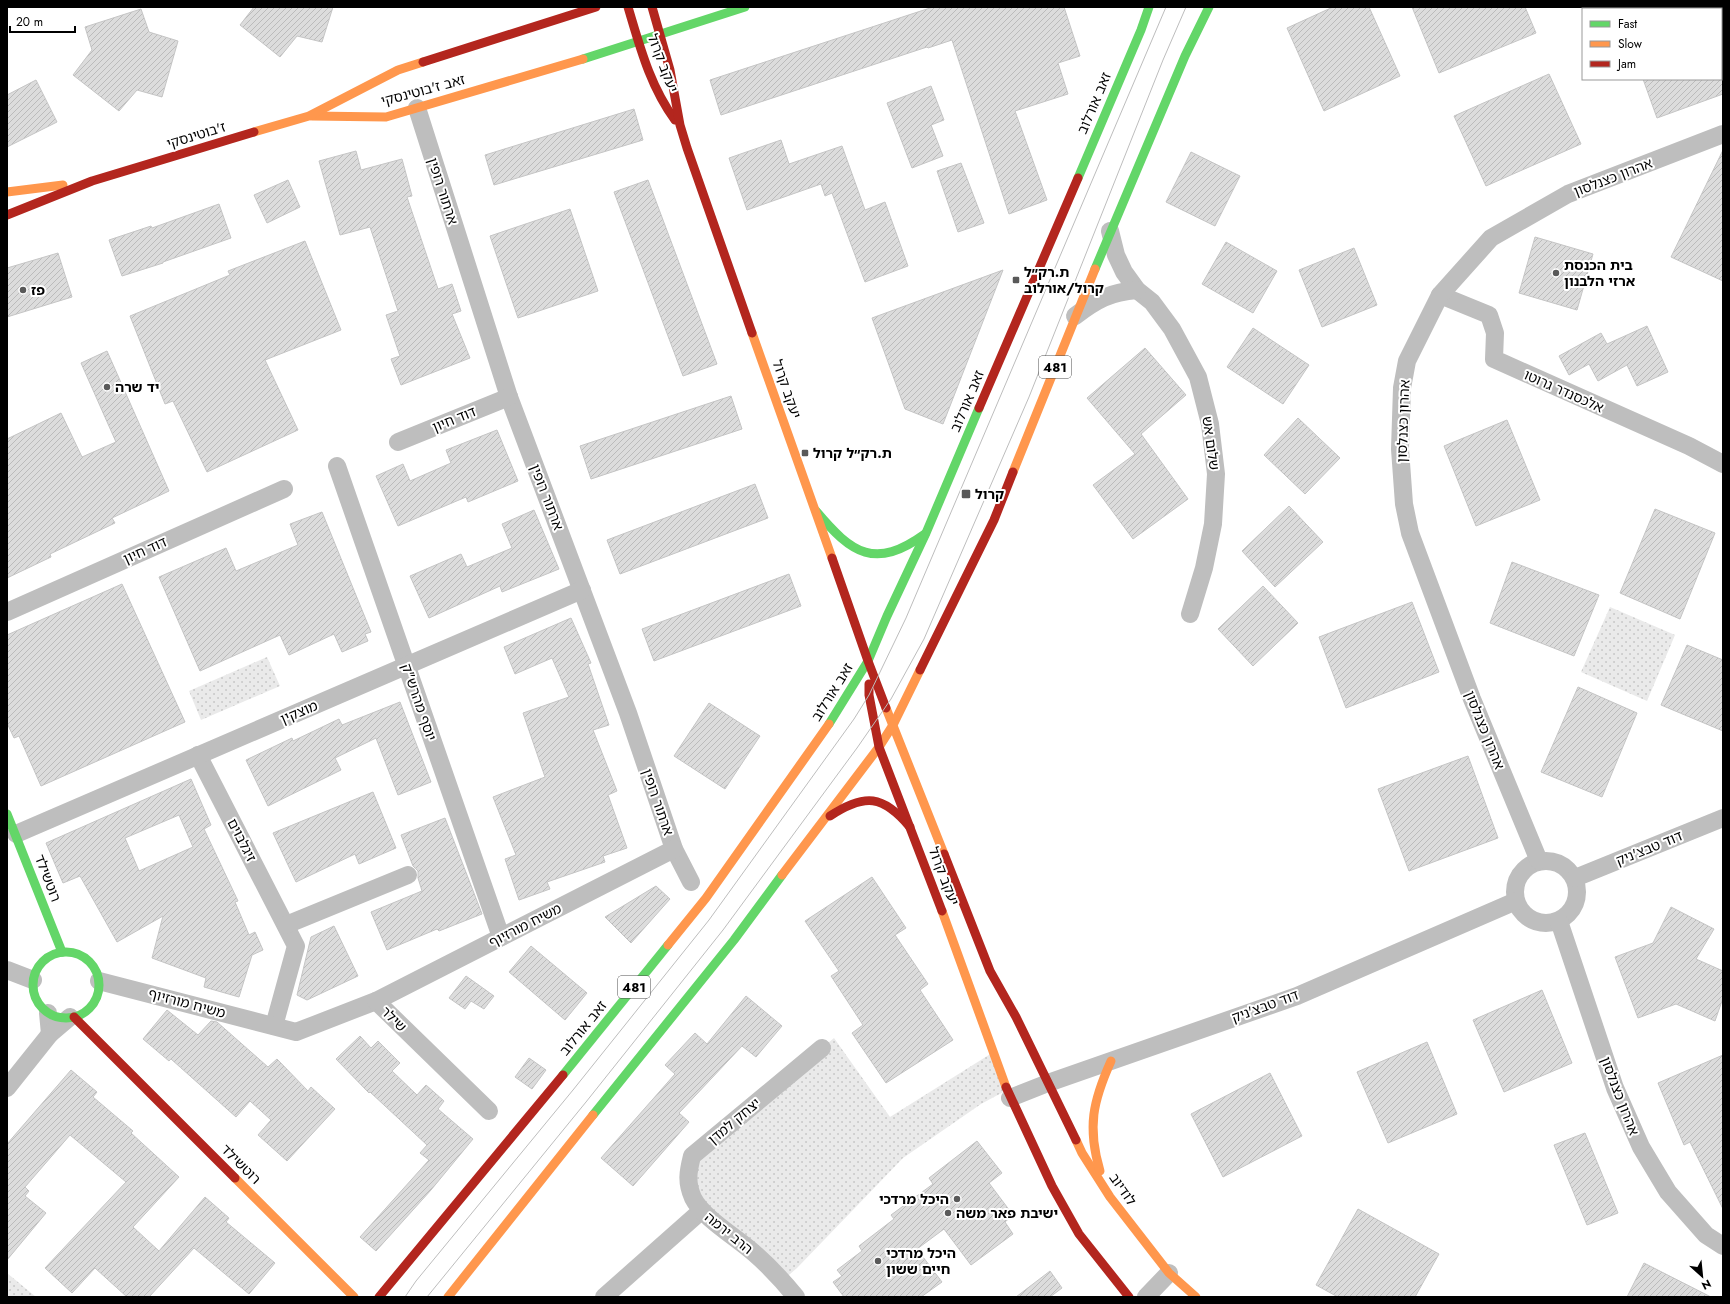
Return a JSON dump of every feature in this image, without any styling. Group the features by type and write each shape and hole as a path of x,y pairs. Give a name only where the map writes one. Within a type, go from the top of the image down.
{"main road":[{"name":"זאב ז'בוטינסקי","path":"309,116 398,70 596,7"},
{"name":"יעקב קרול","path":"628,7 655,88 666,108 680,125"},
{"name":"יעקב קרול","path":"652,7 670,70 680,125 868,661 990,971 1016,1017 1048,1083"},
{"name":"זאב ז'בוטינסקי","path":"309,116 386,117 639,42 745,7"},
{"name":"זאב אורלוב","path":"379,1297 520,1127 706,898 828,726 868,661 887,616 926,533 1138,37 1148,7"},
{"name":"481","path":"448,1297 734,940 893,725 994,520 1110,231 1185,56 1210,7"},
{"name":"ז'בוטינסקי","path":"92,181 309,116"},
{"path":"7,192 92,181"},
{"path":"7,215 92,181"},
{"path":"816,511 839,538 858,551 888,555 908,547 926,533"},
{"name":"יעקב קרול","path":"868,661 869,695 878,746 944,916 1010,1098"},
{"path":"813,832 826,819 844,806 867,799 878,801 894,809 910,827"},
{"name":"רוטשילד","path":"7,814 62,952"},
{"path":"95,1001 89,1008 72,1017 56,1016 48,1013 41,1006 33,989 33,980 36,970 43,961 52,955 62,952 72,952 82,956 93,966 99,981 99,988 95,1001 95,1014"},
{"name":"רוטשילד","path":"72,1017 108,1050 354,1297"},
{"name":"רוטשילד","path":"97,1027 100,1037 108,1050"},
{"path":"1110,1197 1096,1160 1093,1129 1096,1103 1111,1061"},
{"name":"לודיוב","path":"1048,1083 1082,1153 1110,1197 1169,1273 1196,1297"},
{"path":"1010,1098 1052,1186 1079,1234 1129,1297"}],"street":[{"name":"ארתור רופין","path":"417,108 509,397 628,713 674,849 691,882"},
{"name":"אהרון כצנלסון","path":"1539,861 1472,699 1410,534 1404,504 1400,449 1402,388 1407,361 1440,295 1491,238 1568,194 1723,134"},
{"name":"שלום אש","path":"1110,231 1116,255 1121,266 1138,290 1152,302 1172,329 1198,377 1210,424 1216,474 1213,524 1204,568 1190,614"},
{"path":"1075,316 1094,302 1108,295 1124,291 1138,290"},
{"name":"אלכסנדר גרוטו","path":"1440,295 1489,315 1495,333 1494,359 1689,446 1723,464"},
{"name":"דוד חיון","path":"398,442 509,397"},
{"name":"יוסף מהרש\"ק","path":"337,466 501,937"},
{"name":"דוד חיון","path":"7,612 284,489"},
{"name":"מוצקין","path":"16,834 582,590"},
{"name":"זיגלבוים","path":"198,755 296,946 274,1026"},
{"name":"דוד טבצ'ניק","path":"1575,878 1723,818"},
{"name":"משיח מורזיוף","path":"376,1002 674,849"},
{"path":"1550,860 1561,864 1570,871 1575,878 1578,891 1576,903 1570,913 1559,920 1551,923 1540,923 1527,917 1519,909 1514,891 1517,880 1522,871 1531,864 1539,861 1550,860"},
{"path":"286,925 408,875"},
{"name":"דוד טבצ'ניק","path":"1010,1098 1048,1083 1296,996 1516,901"},
{"name":"אהרון כצנלסון","path":"1559,920 1615,1088 1641,1147 1668,1192 1706,1235 1723,1246"},
{"path":"7,970 33,980"},
{"name":"משיח מורזיוף","path":"99,981 274,1026"},
{"name":"שילר","path":"274,1026 296,1032 376,1002 489,1111"},
{"path":"48,1013 50,1034"},
{"path":"7,1088 50,1034 72,1017"},
{"name":"יצחק למדן","path":"701,1211 693,1197 687,1175 692,1156 822,1048"},
{"name":"הרב ירמה","path":"604,1297 701,1211 754,1253 796,1297"},
{"path":"1146,1297 1169,1273"}],"shaded area":[{"path":"1610,607 1675,635 1647,701 1581,672"},
{"path":"267,657 280,686 201,720 189,691"},
{"path":"834,1038 890,1117 992,1053 1007,1090 981,1104 903,1158 797,1268 782,1281 701,1211 692,1156"},
{"path":"7,1273 36,1297 7,1297"}],"building":[{"path":"254,7 333,7 322,42 297,36 280,57 240,25"},
{"path":"933,7 1064,7 1080,56 1058,63 1068,94 1015,111 1047,200 1009,214 952,40 721,115 710,80"},
{"path":"1333,7 1369,7 1400,76 1324,111 1287,28"},
{"path":"1412,7 1525,7 1536,33 1439,73"},
{"path":"141,9 149,32 178,41 162,97 137,90 119,111 73,75 92,50 85,27"},
{"path":"1549,74 1581,144 1486,186 1454,116"},
{"path":"1723,79 1723,94 1657,118 1643,80"},
{"path":"36,80 57,122 7,147 7,95"},
{"path":"931,86 944,120 931,125 943,156 912,168 887,103"},
{"path":"634,109 643,140 494,185 485,155"},
{"path":"781,140 789,164 842,146 865,210 885,202 908,266 865,282 832,193 825,196 821,184 747,210 729,158"},
{"path":"1723,150 1723,281 1671,257"},
{"path":"356,151 361,170 402,159 412,196 407,197 438,289 452,284 461,311 452,314 470,358 401,385 391,359 400,356 386,315 398,311 370,227 340,235 319,161"},
{"path":"1191,152 1240,176 1215,226 1166,202"},
{"path":"961,163 984,223 958,232 937,171"},
{"path":"288,180 300,207 267,223 254,195"},
{"path":"648,180 717,364 683,376 614,192"},
{"path":"219,204 231,238 163,263 122,276 109,240 151,226 152,228"},
{"path":"570,209 598,291 518,318 490,236"},
{"name":"בית הכנסת ארזי הלבנון","path":"1535,237 1593,254 1577,310 1519,293"},
{"path":"305,241 341,330 265,360 298,430 207,472 173,401 165,404 130,316 230,275 228,271"},
{"path":"1226,242 1277,271 1253,313 1202,284"},
{"path":"1354,248 1377,305 1322,327 1299,270"},
{"path":"58,253 72,297 7,317 7,268"},
{"path":"1003,270 943,424 905,409 872,318"},
{"path":"1647,326 1668,372 1637,386 1627,365 1598,381 1589,364 1569,375 1559,356 1601,333 1607,344"},
{"path":"1253,328 1309,365 1283,404 1227,367"},
{"path":"1145,348 1186,395 1141,434 1188,499 1133,539 1093,485 1135,454 1087,398"},
{"path":"107,351 169,491 112,518 115,523 50,554 51,557 7,578 7,439 61,413 82,457 116,442 81,363"},
{"path":"731,396 742,429 591,479 580,446"},
{"path":"1298,418 1340,458 1305,494 1264,455"},
{"path":"1507,420 1540,500 1476,526 1444,446"},
{"path":"497,430 518,481 468,502 466,497 398,526 376,476 403,464 410,481 451,463 446,450"},
{"path":"755,484 768,518 620,574 607,540"},
{"path":"1289,506 1323,542 1275,587 1242,551"},
{"path":"1655,509 1715,533 1680,619 1620,593"},
{"path":"534,510 559,569 502,592 500,586 429,618 410,576 461,554 467,567 512,548 502,524"},
{"path":"322,512 371,632 365,634 368,641 342,652 334,634 289,655 280,635 200,671 159,577 226,548 236,571 298,545 290,524"},
{"path":"1512,562 1599,595 1574,656 1490,623"},
{"path":"789,574 801,606 654,661 642,629"},
{"path":"122,584 185,722 41,786 19,736 14,738 7,723 7,635"},
{"path":"1263,586 1298,623 1253,666 1218,629"},
{"path":"1412,602 1439,672 1346,708 1319,637"},
{"path":"571,618 591,663 588,664 609,725 593,730 617,791 608,795 627,848 603,856 605,862 547,882 550,889 519,900 505,859 516,855 493,797 545,777 523,713 569,697 552,658 515,674 504,647"},
{"path":"1687,645 1723,660 1723,731 1661,705"},
{"path":"1578,687 1637,713 1602,797 1541,772"},
{"path":"400,702 431,782 398,795 376,738 335,758 341,770 268,806 246,760 292,738 293,741 339,719 342,725"},
{"path":"709,703 760,736 725,789 674,756"},
{"path":"1468,756 1498,838 1409,871 1378,789"},
{"path":"191,779 211,825 204,829 238,901 235,902 249,935 255,932 263,950 252,955 239,997 204,987 206,978 152,958 163,916 117,942 80,876 63,883 46,843","holes":["179,815 193,847 139,871 125,838"]},
{"path":"373,792 396,848 359,864 355,854 296,882 273,833"},
{"path":"445,818 482,914 439,931 437,929 387,950 371,912 422,891 418,878 418,871 413,866 401,835"},
{"path":"872,877 906,928 895,935 928,984 920,990 953,1040 886,1083 852,1033 863,1025 831,976 839,971 805,921"},
{"path":"656,886 670,899 631,943 605,917"},
{"path":"1671,907 1714,929 1696,959 1723,971 1723,998 1715,1021 1676,1004 1638,1018 1615,957 1653,943"},
{"path":"334,926 358,976 307,1000 297,995 311,937"},
{"path":"531,946 587,993 565,1020 509,972"},
{"path":"466,976 494,996 484,1009 471,1001 465,1009 449,998"},
{"path":"1542,990 1572,1063 1504,1092 1473,1020"},
{"path":"746,996 782,1026 756,1057 742,1046 679,1113 689,1122 633,1186 601,1158 675,1074 665,1065 695,1033 707,1044"},
{"path":"167,1010 198,1035 211,1021 217,1022 268,1067 277,1059 308,1091 311,1087 335,1109 287,1161 258,1135 271,1120 250,1101 236,1117 171,1059 169,1061 143,1039"},
{"path":"360,1036 371,1048 378,1041 400,1063 392,1071 417,1095 426,1085 444,1101 438,1109 473,1139 431,1190 376,1251 360,1237 429,1160 420,1153 427,1145 370,1092 369,1093 336,1059"},
{"path":"1427,1042 1457,1114 1388,1143 1357,1072"},
{"path":"1723,1055 1723,1209 1690,1142 1684,1145 1658,1083"},
{"path":"529,1058 546,1070 532,1089 515,1077"},
{"path":"71,1070 97,1092 93,1097 133,1131 131,1133 179,1177 133,1227 159,1251 205,1197 229,1218 226,1222 275,1263 249,1294 194,1248 149,1297 127,1297 95,1268 72,1293 45,1268 126,1182 70,1135 25,1187 29,1191 25,1196 46,1213 7,1260 7,1144"},
{"path":"1270,1073 1302,1136 1223,1177 1191,1114"},
{"path":"1585,1133 1618,1213 1587,1225 1554,1145"},
{"name":"היכל מרדכי","path":"977,1141 1002,1173 989,1183 1013,1215 1005,1222 1013,1234 971,1265 944,1229 917,1249 942,1282 921,1297 844,1297 833,1282 842,1276 837,1270 862,1251 859,1246 894,1219 891,1215 933,1184 929,1178"},
{"path":"1358,1209 1439,1254 1415,1297 1338,1297 1316,1285"},
{"path":"1644,1263 1711,1297 1627,1297"},
{"path":"1050,1271 1062,1288 1050,1297 1016,1297"}],"tram line":[{"path":"405,1297 416,1281 573,1090 709,920 854,719 869,695 906,618 1166,7"},
{"path":"427,1297 586,1102 723,930 857,748 891,699 924,639 1029,397 1163,60 1186,7"}],"traffic: fast":[{"path":"583,59 745,7"},
{"path":"1078,178 1141,30 1149,7"},
{"path":"1095,269 1185,56 1209,7"},
{"path":"829,724 868,661 887,616 926,533 979,408"},
{"path":"816,511 841,538 853,547 865,552 878,554 892,552 925,534"},
{"path":"7,814 62,952"},
{"path":"593,1115 734,940 782,875"},
{"path":"563,1075 668,945"},
{"path":"66,952 79,955 89,962 96,972 99,985 96,998 89,1008 79,1015 66,1018 53,1015 43,1008 36,998 33,985 36,972 43,962 53,955 66,952"}],"traffic: slow":[{"path":"312,116 386,117 583,59"},
{"path":"254,132 309,116 398,70 423,62"},
{"path":"7,192 63,185"},
{"path":"1013,472 1095,269"},
{"path":"752,333 832,558"},
{"path":"782,875 879,747 893,725 920,670"},
{"path":"886,708 944,854"},
{"path":"668,945 706,898 829,724"},
{"path":"942,911 1006,1087"},
{"path":"1100,1171 1094,1141 1094,1114 1100,1089 1111,1061"},
{"path":"448,1297 593,1115"},
{"path":"1076,1140 1082,1153 1110,1197 1169,1273 1196,1297"},
{"path":"235,1178 354,1297"}],"traffic: jam":[{"path":"423,62 596,7"},
{"path":"628,7 652,80 666,107 675,120"},
{"path":"652,7 670,70 680,125 687,148 752,333"},
{"path":"7,215 92,181 254,132"},
{"path":"979,408 1078,178"},
{"path":"920,670 994,520 1013,472"},
{"path":"832,558 886,708"},
{"path":"869,684 869,695 879,747 942,911"},
{"path":"830,816 853,804 864,801 873,801 882,803 891,809 910,827"},
{"path":"944,854 990,971 1016,1017 1076,1140"},
{"path":"74,1017 235,1178"},
{"path":"379,1297 563,1075"},
{"path":"1006,1087 1052,1186 1079,1234 1129,1297"}],"place":[{"name":"בית הכנסת ארזי הלבנון","path":"1556,273"},
{"name":"ת.רק״ל קרול/אורלוב","path":"1016,280"},
{"name":"פז","path":"23,290"},
{"name":"יד שרה","path":"107,387"},
{"name":"ת.רק״ל קרול","path":"805,453"},
{"name":"קרול","path":"966,494"},
{"name":"היכל מרדכי","path":"957,1199"},
{"name":"ישיבת פאר משה","path":"948,1213"},
{"name":"היכל מרדכי חיים ששון","path":"878,1261"}]}
